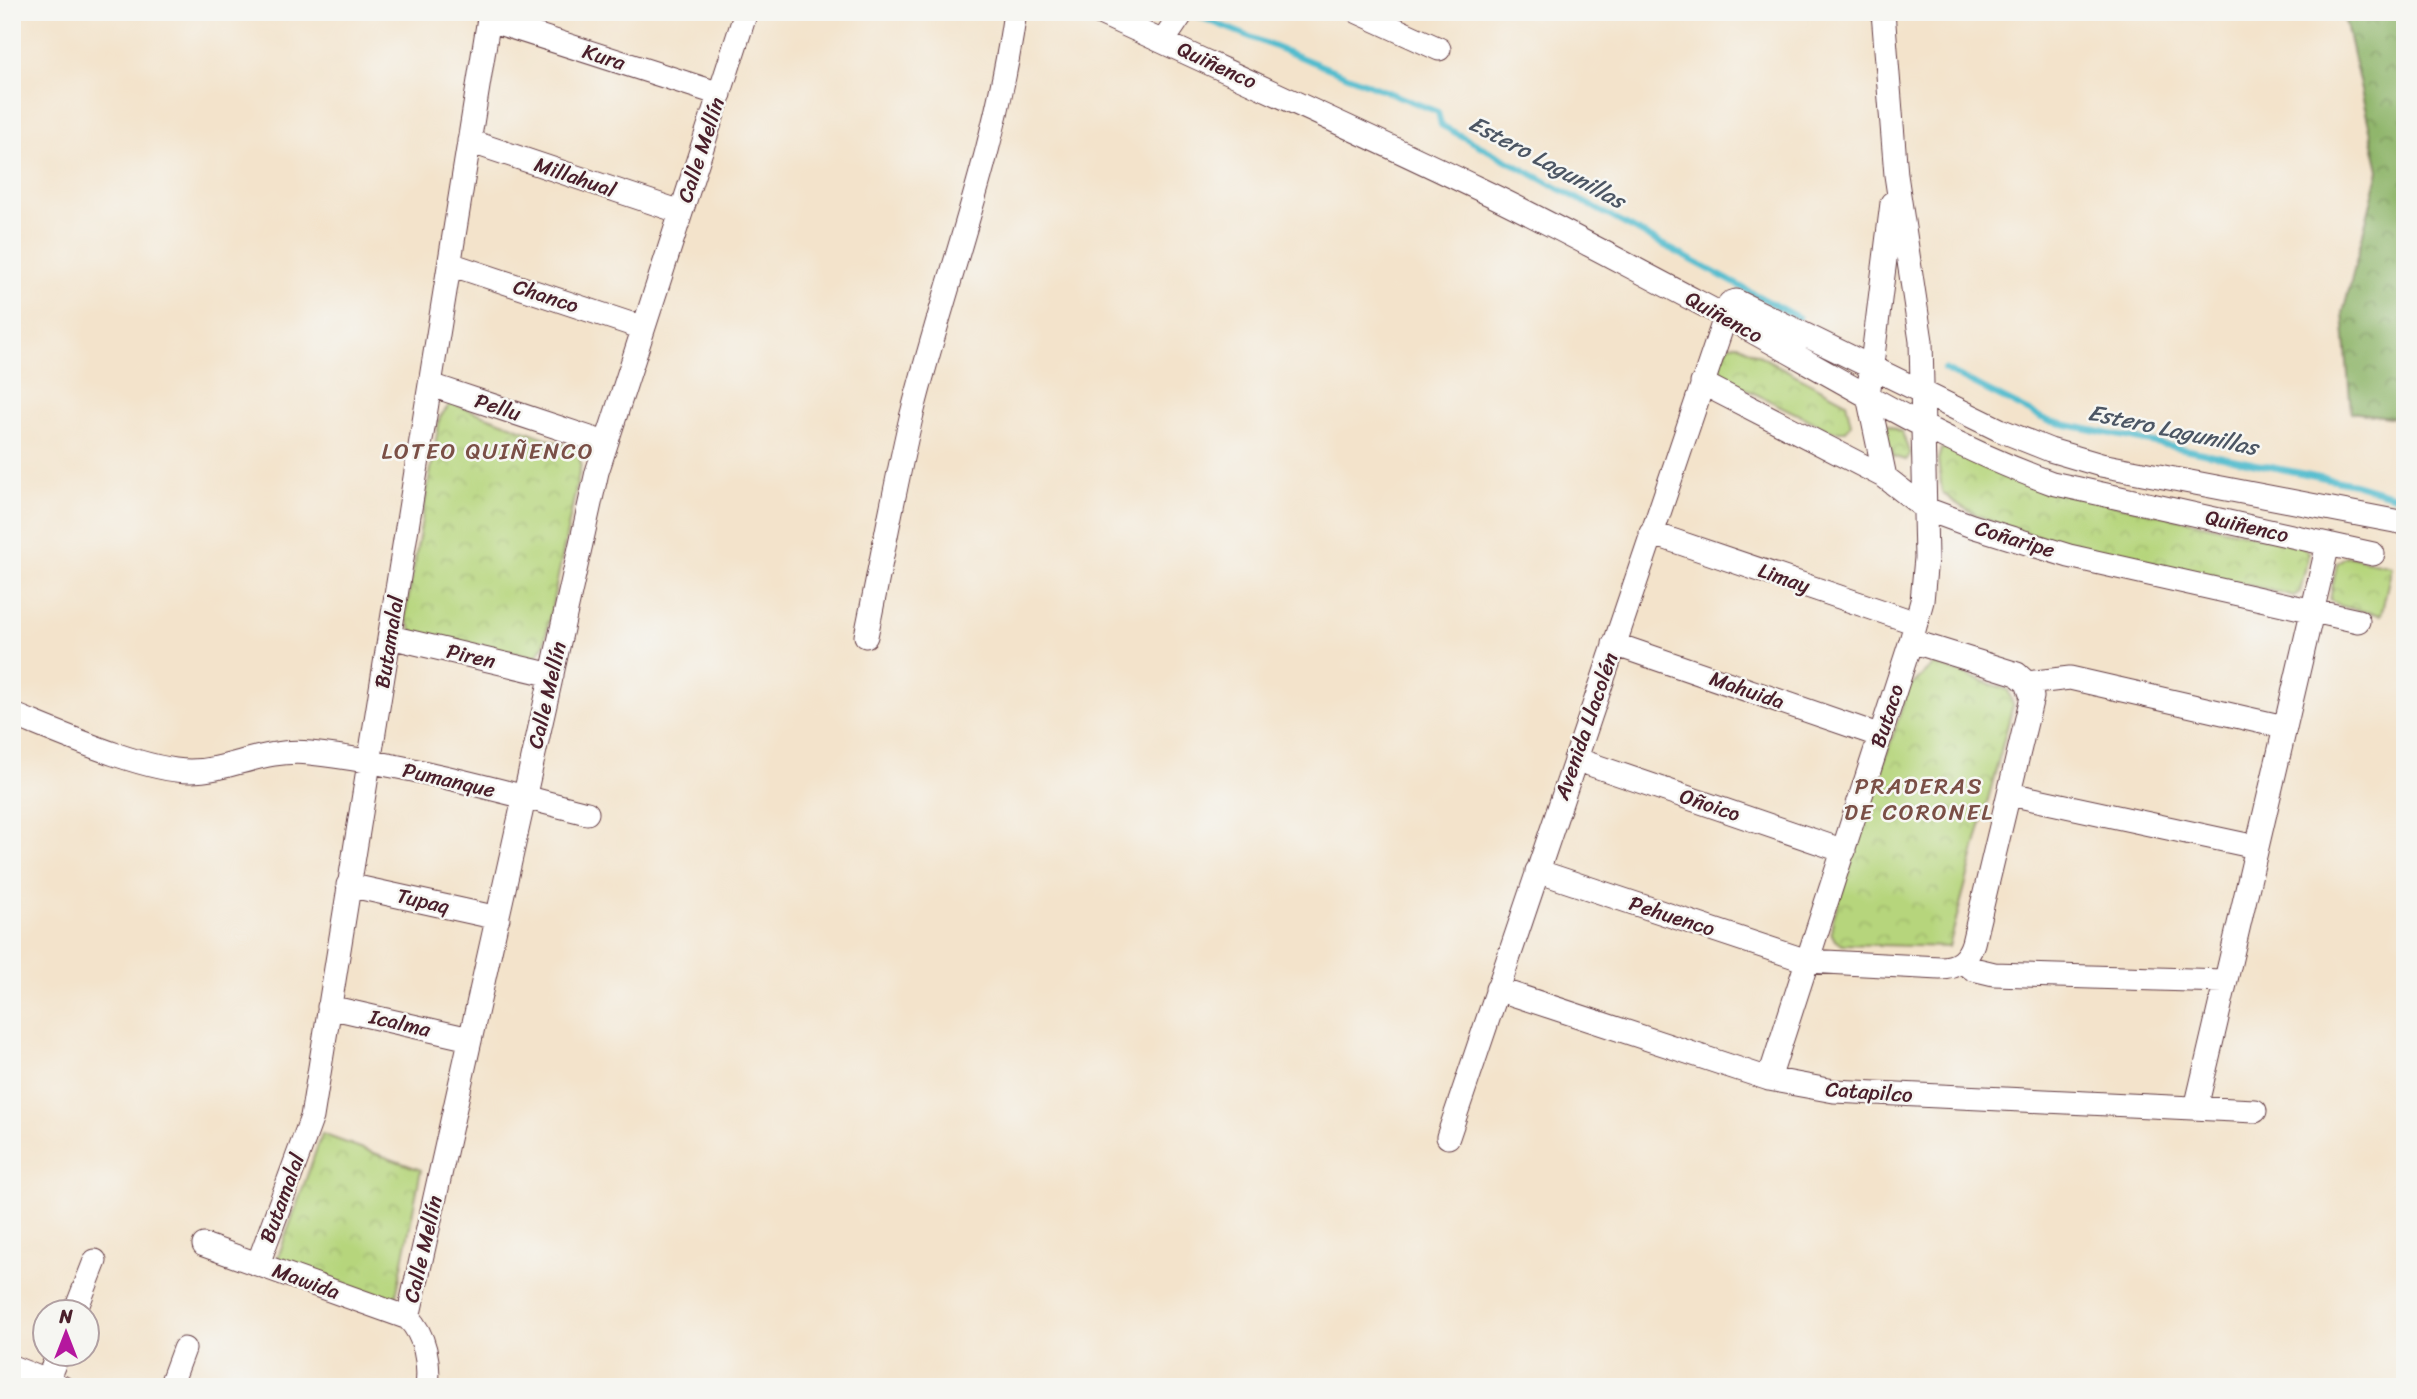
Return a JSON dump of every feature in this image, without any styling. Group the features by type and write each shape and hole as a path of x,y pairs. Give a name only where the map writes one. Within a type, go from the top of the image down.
{"street":[{"name":"Calle Mellín","path":"427,1387 428,1363 416,1328 408,1318 552,675 606,443 746,12"},
{"path":"866,636 911,417 972,213 1008,67 1015,12"},
{"name":"Quiñenco","path":"1098,12 1164,40 1480,189 1724,316 1868,396 2003,464 2052,483 2373,554"},
{"path":"1164,40 1183,12"},
{"path":"1358,12 1382,17 1439,49"},
{"path":"1883,12 1896,175 1868,396 1885,477"},
{"name":"Kura","path":"489,16 720,94"},
{"name":"Butamalal","path":"258,1264 312,1116 489,16"},
{"name":"Millahual","path":"469,141 681,212"},
{"name":"Butaco","path":"1769,1079 1914,632 1926,581 1921,341 1896,175"},
{"name":"Chanco","path":"450,264 643,328"},
{"name":"Quiñenco","path":"1724,316 1730,303 1735,301 2000,430 2101,465 2405,523"},
{"name":"Avenida Llacolén","path":"1448,1137 1724,316"},
{"name":"Coñaripe","path":"1702,383 1885,477 1926,509 2038,548 2358,621"},
{"name":"Pellu","path":"431,385 606,443"},
{"name":"Limay","path":"1651,533 1914,632 2017,674 2027,683"},
{"path":"2196,1108 2328,544"},
{"name":"Piren","path":"390,637 552,675"},
{"name":"Mahuida","path":"1614,644 1881,736"},
{"path":"2224,981 1994,974 1973,969 1963,961 1973,943 2031,705 2027,683 2070,678 2284,727"},
{"name":"Pumanque","path":"12,714 167,769 202,771 265,754 310,753 369,761 587,813"},
{"name":"Oñoico","path":"1575,759 1844,851"},
{"path":"2010,794 2256,847"},
{"name":"Pehuenco","path":"1537,871 1807,961 1940,968 1963,961"},
{"name":"Tupaq","path":"348,885 498,918"},
{"name":"Catapilco","path":"1497,989 1769,1079 1834,1091 2255,1111"},
{"name":"Icalma","path":"329,1007 471,1039"},
{"name":"Mawida","path":"204,1245 408,1318"},
{"path":"80,1298 95,1261"},
{"path":"170,1387 184,1349"},
{"path":"12,1367 55,1384"}],"green space":[{"path":"2340,12 2405,12 2405,419 2351,412 2343,313 2379,170 2346,24"},
{"path":"1738,344 1846,402 1851,424 1846,431 1832,431 1725,379 1721,370 1722,357 1730,345"},
{"path":"451,403 578,450 581,464 544,645 536,657 414,634 405,617 440,417"},
{"path":"1879,421 1902,432 1910,455 1906,460 1894,457"},
{"path":"1948,448 2007,478 2048,490 2302,546 2309,552 2300,592 2294,596 2059,542 1981,517 1942,492 1938,460 1941,449"},
{"path":"2346,556 2392,566 2381,615 2340,606 2330,600 2337,563"},
{"path":"1934,664 2008,690 2013,705 1949,947 1842,944 1832,934 1833,919 1908,689"},
{"path":"322,1134 421,1170 394,1307 276,1263"}],"waterway":[{"name":"Estero Lagunillas","path":"1200,17 1438,112 1441,125 1799,318"},
{"name":"Estero Lagunillas","path":"1944,369 2048,421 2354,484 2405,499"}],"district":[{"name":"LOTEO QUIÑENCO","path":"488,451"},
{"name":"PRADERAS DE CORONEL","path":"1919,799"}]}
